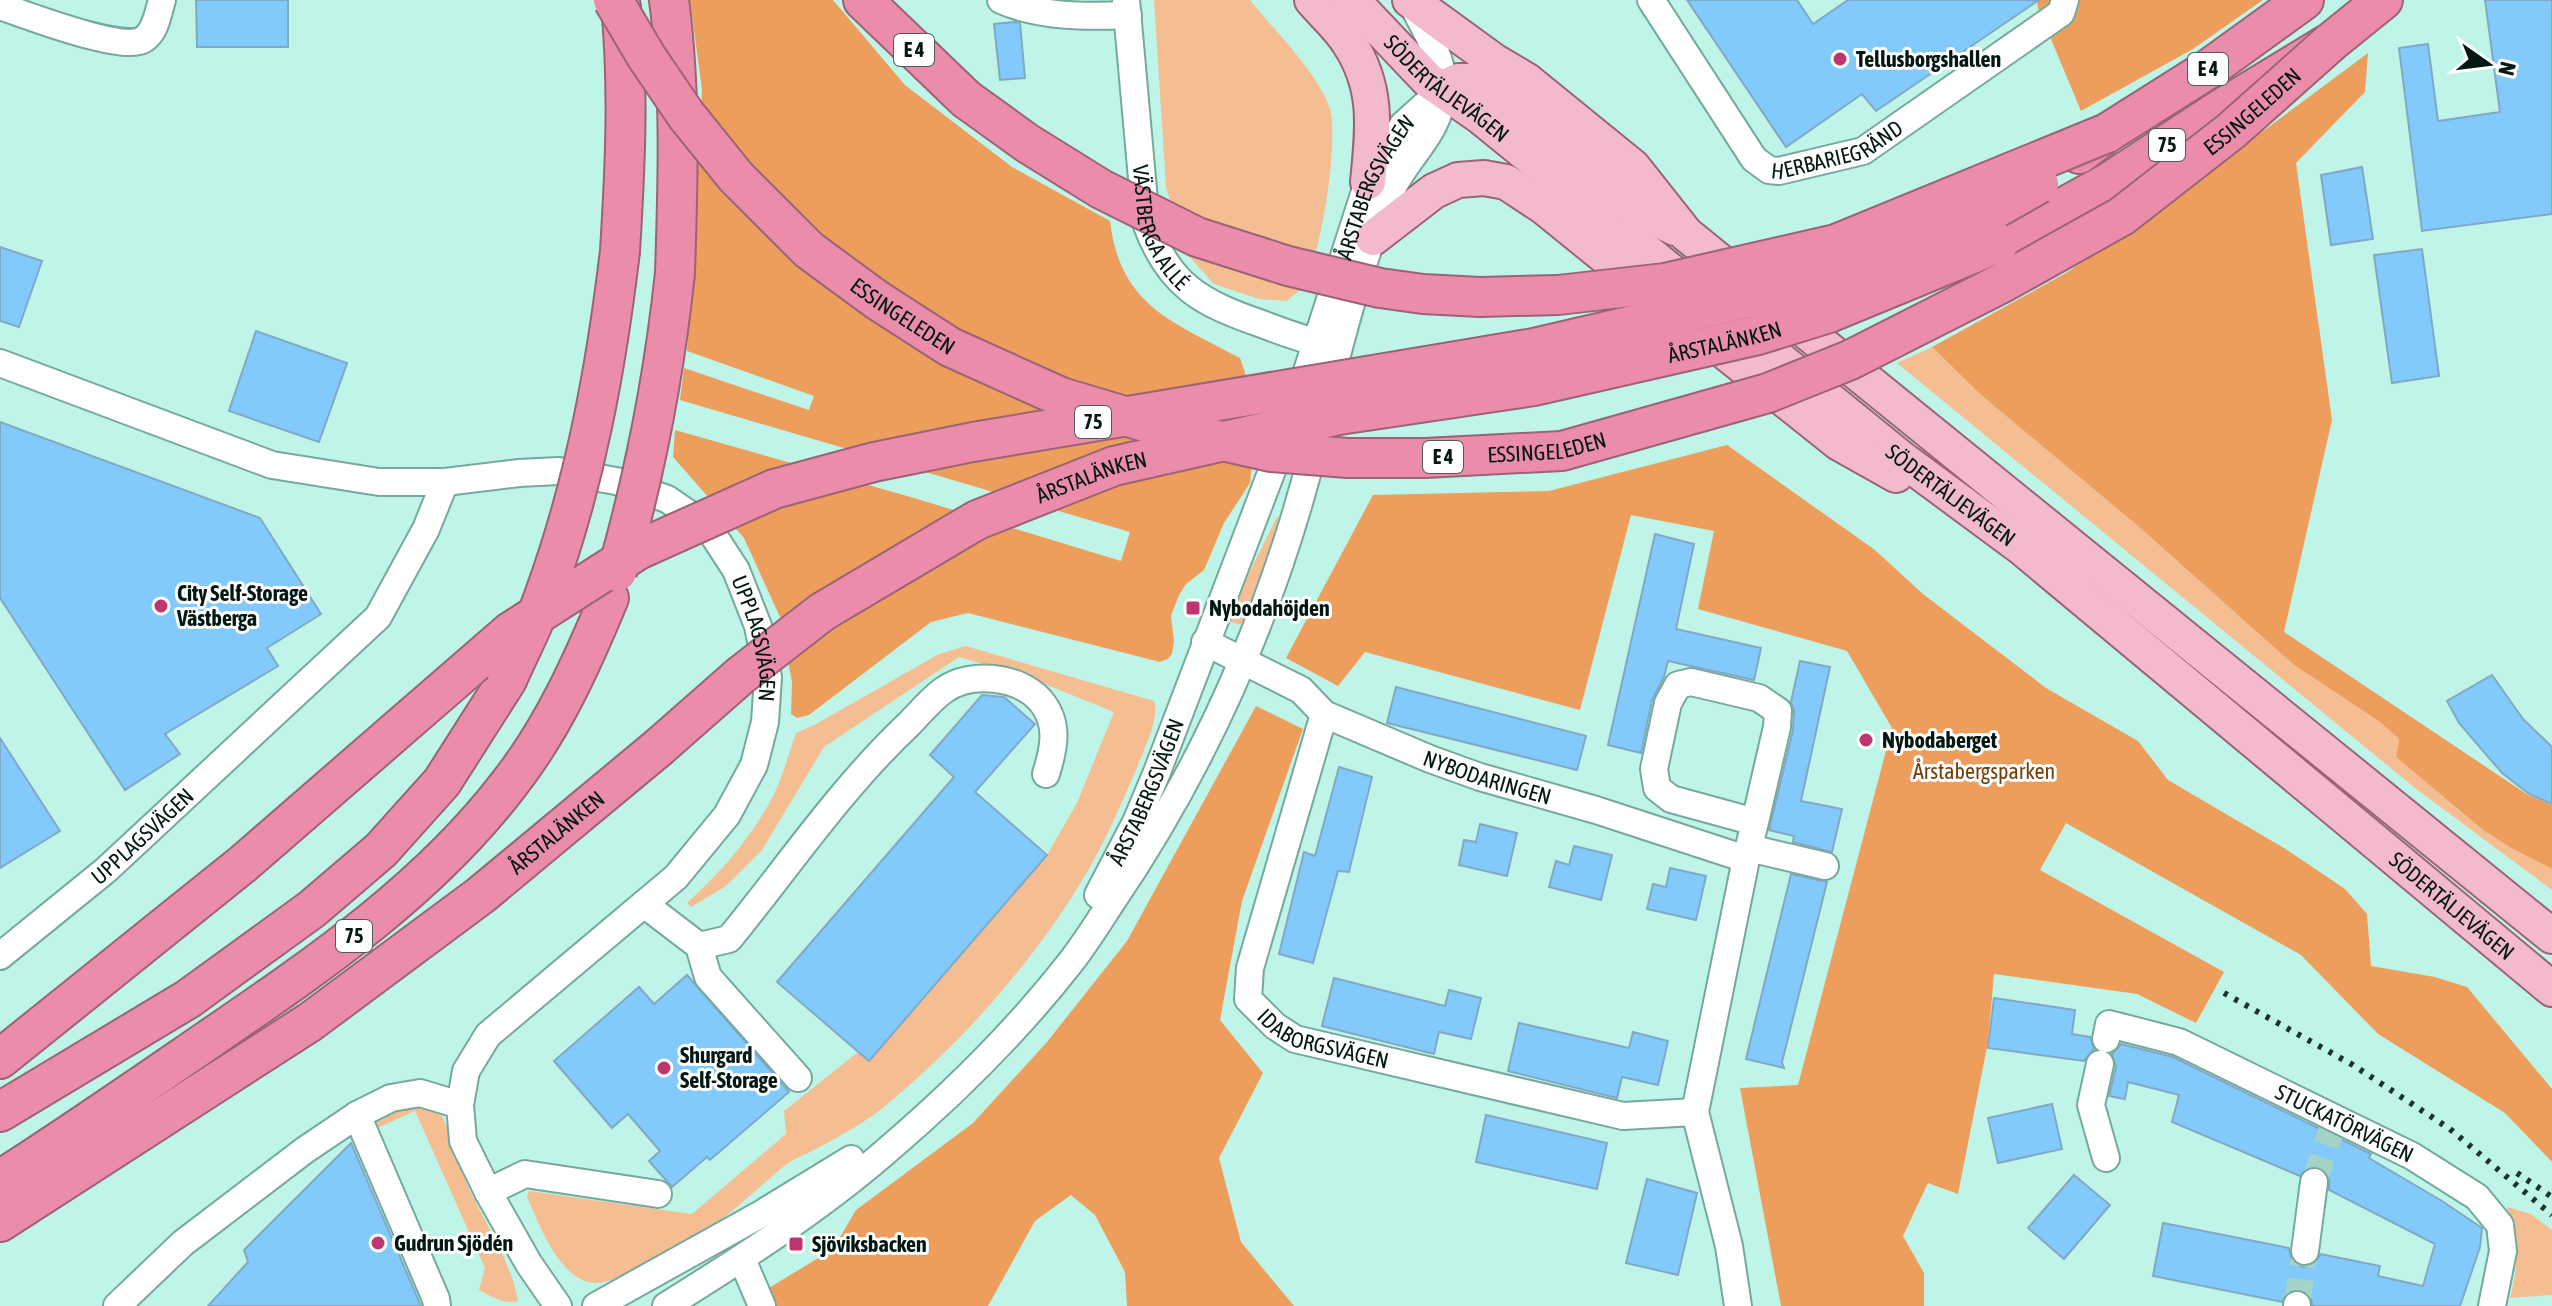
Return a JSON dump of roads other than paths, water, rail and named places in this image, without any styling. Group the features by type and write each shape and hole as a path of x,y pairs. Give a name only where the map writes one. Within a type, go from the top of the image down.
{"highway":[{"name":"ESSINGELEDEN","path":"613,0 686,115 736,177 809,250 877,300 950,347 1061,397 1165,428 1271,452 1348,458 1425,458 1562,451 1768,393 1850,360 2004,282 2122,216 2231,131 2383,0"},
{"name":"75","path":"0,1112 188,999 312,909 381,850 442,782 507,680 543,599 571,515 607,355 620,251 626,147 626,51 621,0"},
{"name":"75","path":"0,1180 285,987 390,909 452,848 509,784 549,725 582,664 609,598 639,494 666,360 675,273 679,153 669,0"},
{"name":"E 4","path":"863,0 966,99 1027,143 1101,189 1197,237 1288,266 1380,288 1480,297 1558,295 1665,283 1836,244 2107,133 2210,68 2304,0"},
{"name":"ÅRSTALÄNKEN","path":"0,1222 310,1022 481,895 741,675 822,612 977,520 1114,466 1339,415 1534,386 1758,335 1829,313 1999,243 2111,181 2331,42"},
{"name":"ÅRSTALÄNKEN","path":"0,1059 244,863 510,632 638,550 774,489 874,462 973,442 1534,348 1805,284 1977,219 2039,184 2107,133"}],"main road":[{"path":"1312,0 1349,43 1370,91 1373,128 1368,182"},
{"name":"SÖDERTÄLJEVÄGEN","path":"1352,0 1428,80 1902,459 2021,547 2552,989"},
{"name":"SÖDERTÄLJEVÄGEN","path":"1410,0 1494,61 1526,80 1633,167 1686,234 2552,936"},
{"path":"1443,89 1458,81 1472,81 1626,203 1686,234"},
{"path":"1373,238 1434,191 1458,180 1484,178 1506,182 1544,207 1839,443 2021,547"}],"street":[{"path":"0,6 89,35 129,44 145,39 155,24 162,0"},
{"name":"ÅRSTABERGSVÄGEN","path":"596,1306 844,1164 924,1102 972,1055 1020,1000 1068,939 1103,887 1157,772 1268,485 1391,191 1407,162 1426,141 1439,113 1442,76 1432,42 1410,0"},
{"name":"HERBARIEGRÄND","path":"1651,0 1754,159 1769,170 1779,171 1863,151 2061,13 2065,0"},
{"path":"1014,3 1088,16 1127,8"},
{"name":"VÄSTBERGA ALLÉ","path":"1127,8 1146,223 1156,250 1189,291 1218,309 1327,346"},
{"name":"ÅRSTABERGSVÄGEN","path":"666,1306 742,1259 882,1155 944,1100 1028,1014 1072,961 1163,824 1229,696 1278,570 1302,494 1327,346 1368,182 1403,125 1443,89"},
{"name":"UPPLAGSVÄGEN","path":"0,363 272,465 379,482 445,482 559,471 616,481 667,499 708,527 736,570 758,626 768,677 765,722 754,765 727,815 676,877 488,1035 466,1071 460,1105 463,1141 529,1264 558,1306"},
{"name":"UPPLAGSVÄGEN","path":"0,956 106,870 378,617 426,529 445,482"},
{"name":"NYBODARINGEN","path":"1205,642 1301,690 1324,714 1430,759 1480,777 1747,854 1825,866"},
{"path":"699,946 729,939 874,757 946,689 981,678 1013,682 1038,697 1051,715 1054,745 1046,774"},
{"path":"1738,1306 1729,1246 1695,1112 1778,711 1759,698 1691,682 1678,685 1668,703 1654,769 1657,788 1671,799 1755,822"},
{"name":"IDABORGSVÄGEN","path":"1324,714 1250,968 1248,999 1275,1026 1295,1039 1623,1116 1695,1112"},
{"path":"644,904 699,946 708,977 798,1078"},
{"name":"STUCKATÖRVÄGEN","path":"2106,1158 2091,1105 2109,1024 2179,1042 2333,1125 2412,1156 2477,1197 2500,1225 2503,1251 2492,1306"},
{"path":"117,1306 183,1243 305,1150 357,1115 391,1098 420,1093 460,1105"},
{"path":"357,1115 437,1306"},
{"path":"488,1192 525,1174 658,1194"},
{"path":"2305,1251 2314,1182"},
{"path":"742,1259 762,1306"}],"tunnel":[{"path":"2314,1182 2331,1132"},
{"path":"2297,1305 2305,1251"}],"railway":[{"path":"2224,993 2353,1065 2450,1129 2552,1215"},
{"path":"2517,1173 2552,1197"}],"place":[{"name":"Tellusborgshallen","path":"1840,59"},
{"name":"City Self-Storage Västberga","path":"161,606"},
{"name":"Nybodahöjden","path":"1193,608"},
{"name":"Nybodaberget","path":"1866,740"},
{"name":"Shurgard Self-Storage","path":"664,1068"},
{"name":"Gudrun Sjödén","path":"378,1243"},
{"name":"Sjöviksbacken","path":"796,1244"}],"park label":[{"name":"Årstabergsparken","path":"1984,771"}]}
